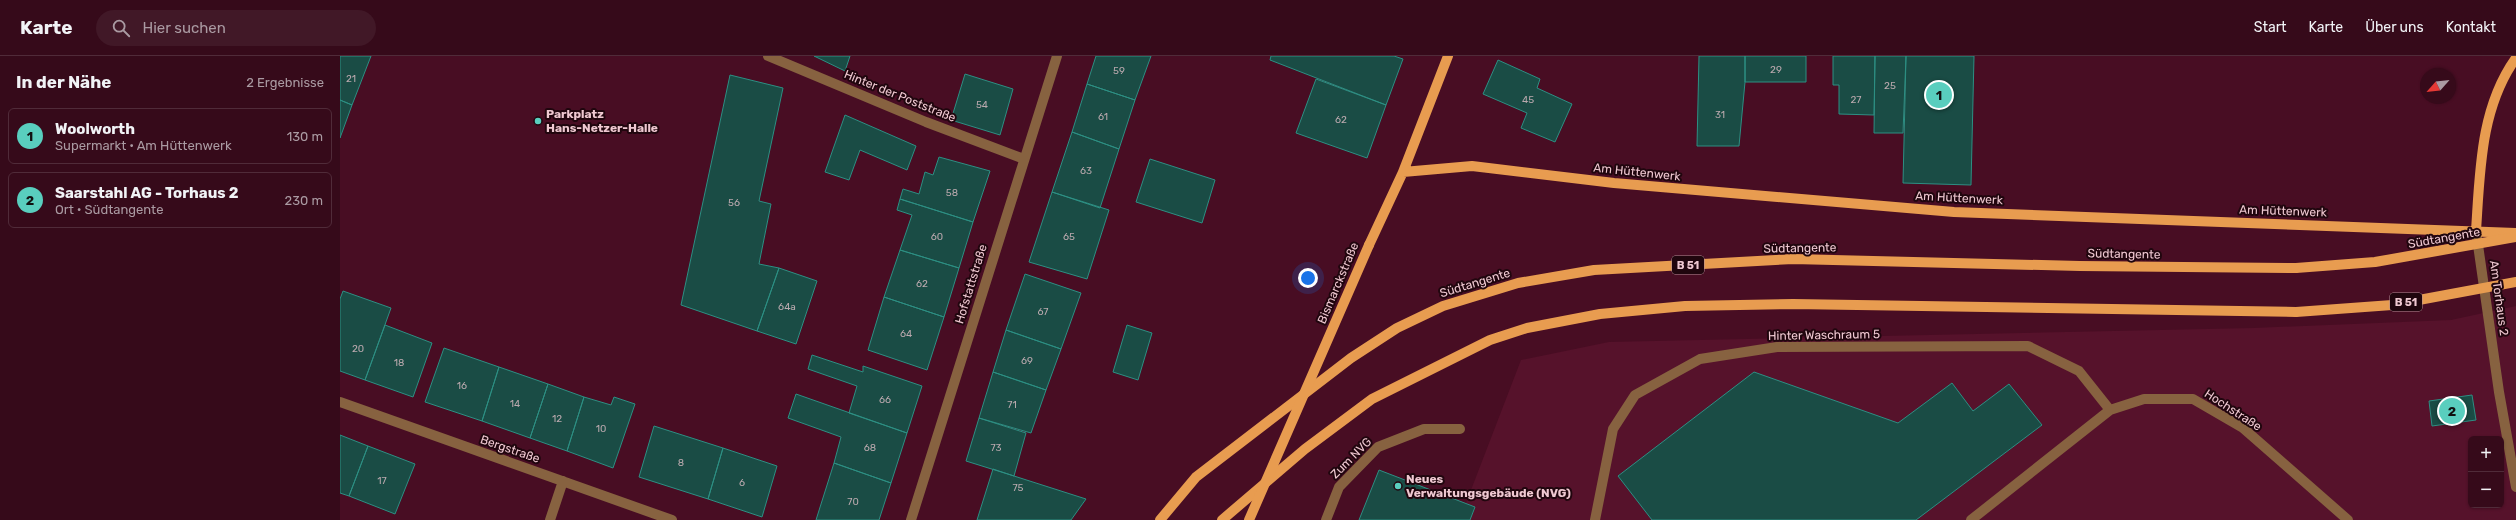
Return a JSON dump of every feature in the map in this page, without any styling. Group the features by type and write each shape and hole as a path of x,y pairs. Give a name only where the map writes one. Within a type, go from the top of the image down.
{"main road":[{"name":"Bismarckstraße","path":"1250,520 1369,245 1403,172 1448,56"},
{"path":"2476,231 2480,176 2487,122 2495,93 2515,62"},
{"name":"Am Hüttenwerk","path":"1403,172 1478,166 1614,183 1954,212 2516,233"},
{"name":"Südtangente","path":"1160,520 1196,478 1351,358 1397,328 1443,306 1518,283 1594,270 1793,259 2080,266 2296,268 2375,262 2516,237"},
{"name":"B 51","path":"1222,520 1304,449 1372,399 1490,340 1528,328 1600,314 1685,306 1793,304 2296,312 2392,305 2516,282"}],"street":[{"name":"Hinter der Poststraße","path":"768,56 926,122 1024,159"},
{"name":"Hofstattstraße","path":"911,520 1057,56"},
{"name":"Am Torhaus 2","path":"2476,231 2499,392 2516,487"},
{"name":"Hinter Waschraum 5","path":"1595,520 1612,429 1635,396 1700,359 1777,347 2028,346 2079,371 2110,410"},
{"name":"Hochstraße","path":"1972,520 2110,410 2144,399 2193,399 2243,428 2348,520"},
{"name":"Bergstraße","path":"340,402 672,520"},
{"name":"Zum NVG","path":"1326,520 1340,487 1378,447 1424,429 1460,429"},
{"path":"550,520 563,481"}],"shaded area":[{"path":"2516,306 2516,520 1359,520 1379,470 1466,503 1521,360 1609,342 2254,328 2451,320"}],"building":[{"path":"340,56 371,56 352,105 340,100"},
{"path":"814,56 850,56 845,71"},
{"path":"1096,56 1151,56 1135,100 1087,84"},
{"path":"1271,56 1394,56 1403,59 1386,105 1270,60"},
{"path":"1699,56 1745,56 1745,82 1739,146 1697,146"},
{"path":"1745,56 1806,56 1806,82 1745,82"},
{"path":"1833,56 1875,56 1874,115 1839,114 1839,85 1833,85"},
{"path":"1875,56 1906,56 1903,133 1874,133"},
{"path":"1906,56 1974,56 1971,185 1903,183"},
{"path":"1498,60 1540,79 1537,88 1572,104 1555,142 1521,128 1527,113 1483,94"},
{"path":"965,74 1013,89 1000,135 951,120"},
{"path":"730,75 783,88 759,201 771,204 759,264 779,268 757,331 681,305"},
{"path":"1316,79 1386,105 1367,158 1296,133"},
{"path":"1087,84 1135,100 1119,149 1072,132"},
{"path":"340,100 352,105 340,138"},
{"path":"845,115 916,146 907,170 860,150 849,180 825,172"},
{"path":"1072,132 1119,149 1100,208 1052,192"},
{"path":"939,157 990,171 973,222 900,199 903,189 919,194 925,172 933,175"},
{"path":"1150,159 1215,180 1202,223 1136,202"},
{"path":"1052,192 1109,210 1087,279 1029,262"},
{"path":"900,199 973,222 959,268 900,250 912,215 897,210"},
{"path":"900,250 959,268 944,317 884,297"},
{"path":"779,268 817,281 796,344 757,331"},
{"path":"1025,274 1081,293 1061,349 1006,330"},
{"path":"343,291 391,308 365,380 340,371 340,299"},
{"path":"884,297 944,317 927,370 868,350"},
{"path":"385,325 432,343 413,397 365,380"},
{"path":"1127,325 1152,333 1138,380 1113,372"},
{"path":"1006,330 1061,349 1046,390 993,372"},
{"path":"444,348 499,367 482,421 425,402"},
{"path":"812,355 863,372 863,366 922,386 907,433 849,413 857,386 808,369"},
{"path":"499,367 548,384 530,438 482,421"},
{"path":"993,372 1046,390 1031,433 979,418"},
{"path":"1754,372 1898,423 1952,383 1973,411 2009,384 2042,425 1916,520 1652,520 1618,476"},
{"path":"548,384 584,397 567,451 530,438"},
{"path":"796,394 907,433 891,483 834,463 841,437 788,418"},
{"path":"2472,395 2476,420 2432,426 2429,401"},
{"path":"584,397 611,405 614,397 635,404 613,468 567,451"},
{"path":"979,418 1026,433 1014,476 966,461"},
{"path":"654,426 723,448 708,499 639,477"},
{"path":"340,435 368,446 349,496 340,493"},
{"path":"368,446 415,464 395,514 349,496"},
{"path":"723,448 777,466 762,517 708,499"},
{"path":"834,463 891,483 879,520 816,520"},
{"path":"993,469 1086,499 1071,520 977,520"},
{"name":"Neues Verwaltungsgebäude (NVG)","path":"1379,470 1475,507 1470,520 1359,520"}],"place":[{"name":"Woolworth","path":"1939,95"},
{"name":"Parkplatz Hans-Netzer-Halle","path":"538,121"},
{"name":"Saarstahl AG - Torhaus 2","path":"2452,411"},
{"name":"Neues Verwaltungsgebäude (NVG)","path":"1398,486"}]}
